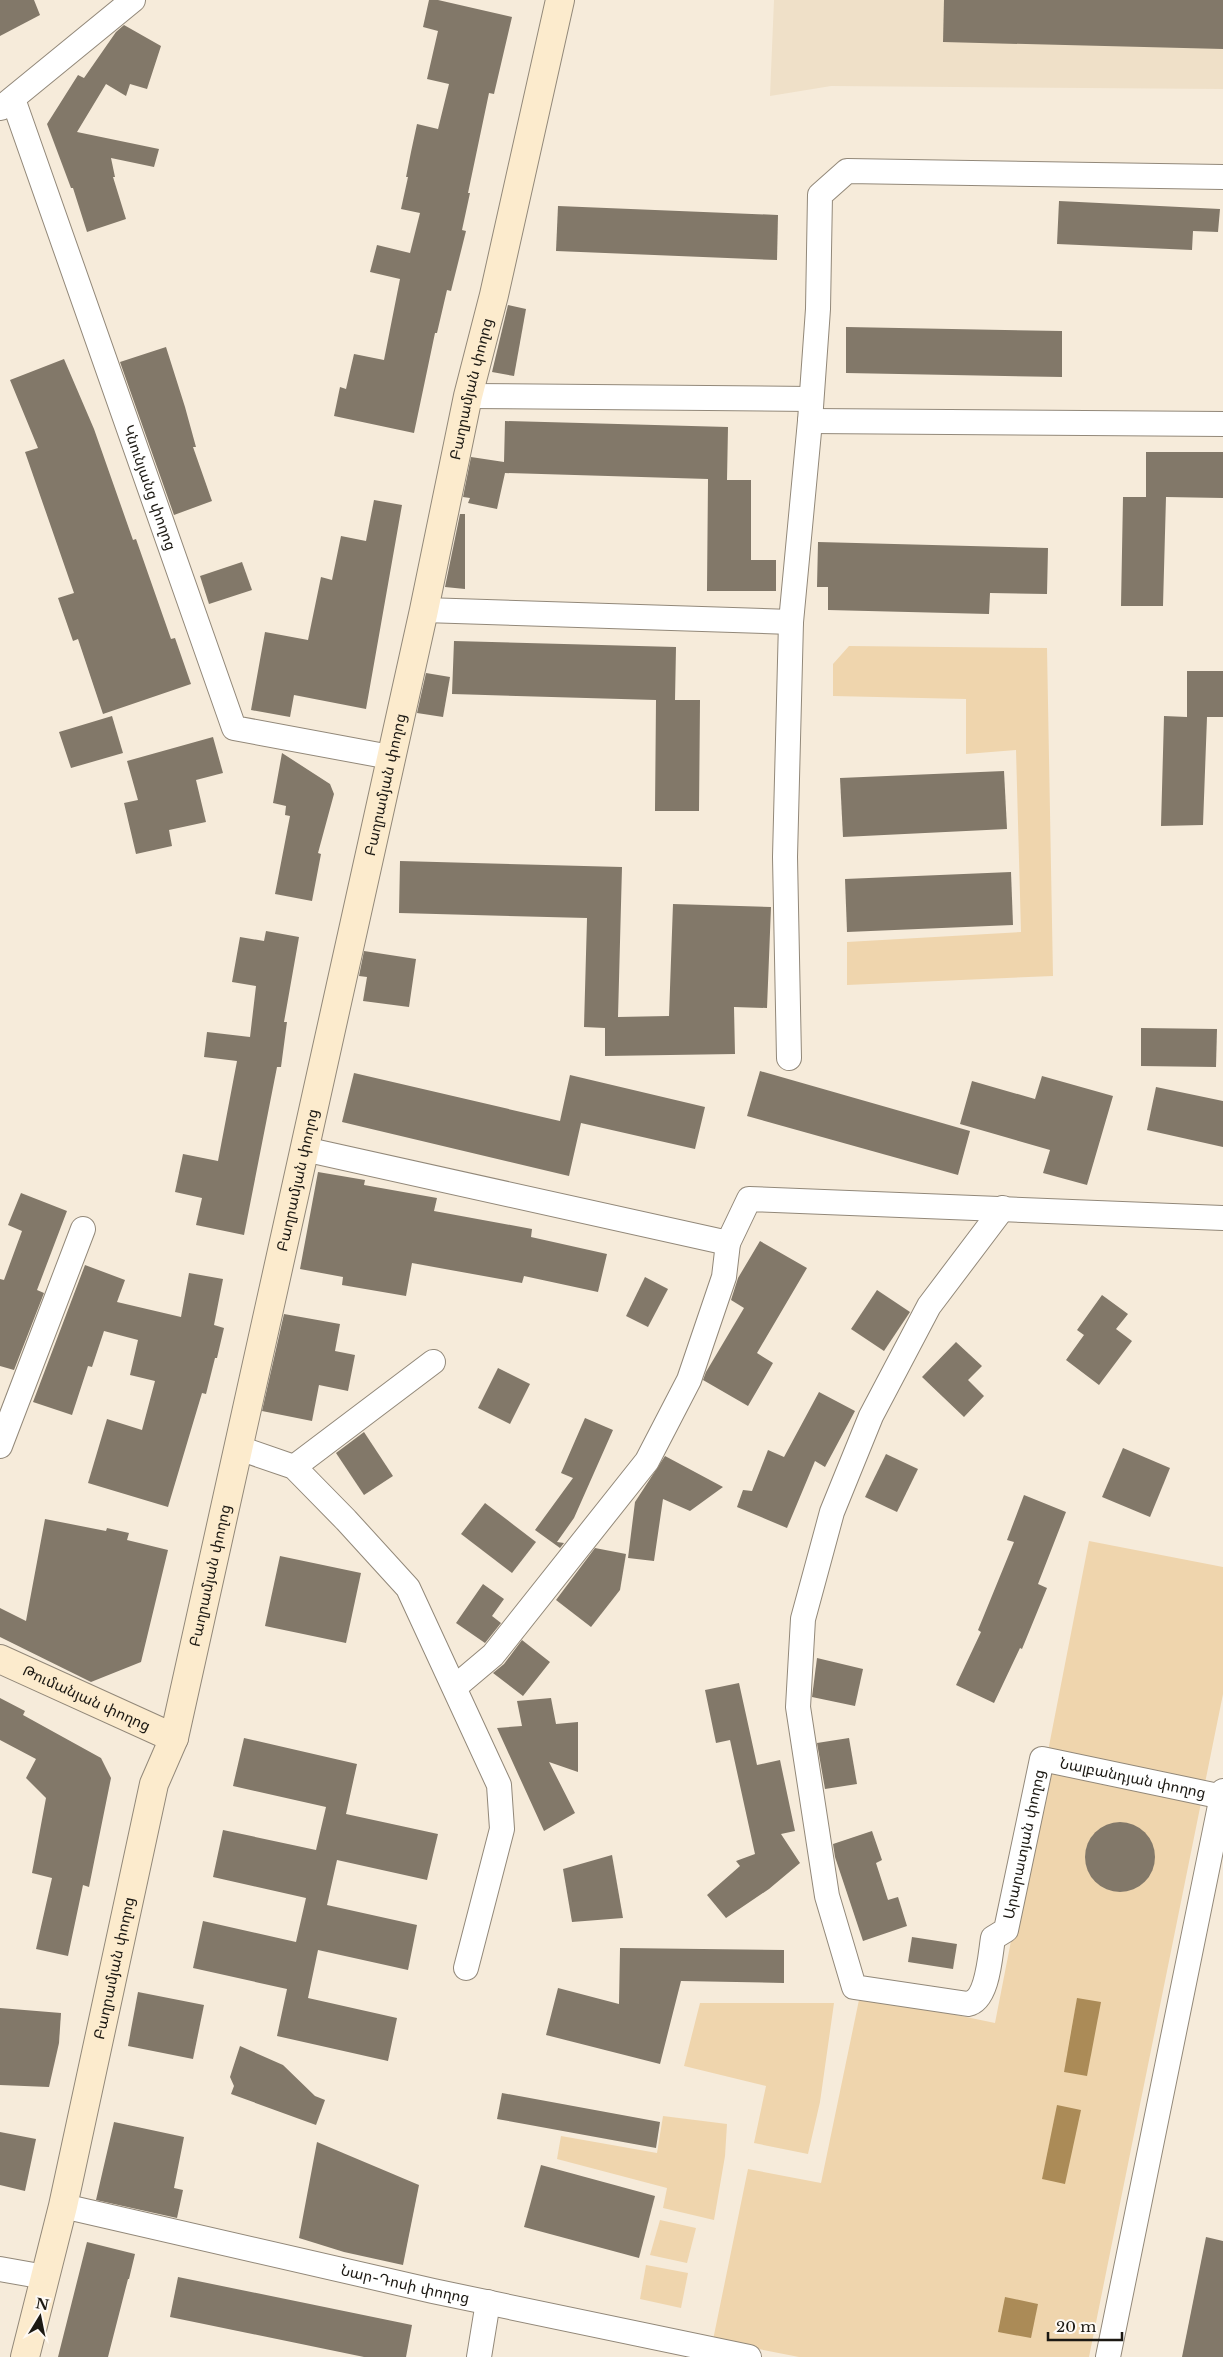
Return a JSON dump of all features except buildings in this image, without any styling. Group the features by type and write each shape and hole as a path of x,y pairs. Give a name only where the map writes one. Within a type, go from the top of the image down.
{"main road":[{"name":"Բաղրամյան փողոց","path":"25,2357 63,2206 154,1784 174,1738 424,610 468,396 494,296 560,0"},
{"name":"Թումանյան փողոց","path":"0,1659 174,1738"}],"street":[{"path":"6,104 133,0"},
{"name":"Կնունյանց փողոց","path":"6,104 234,728 390,757"},
{"path":"789,1058 785,857 791,622 811,410 818,309 820,195 847,171 1223,177"},
{"path":"468,396 1223,424"},
{"path":"424,610 791,622"},
{"path":"304,1149 728,1243"},
{"path":"455,1686 493,1655 647,1461 689,1380 724,1277 728,1243 749,1199 1223,1218"},
{"name":"Արարատյան փողոց","path":"1003,1208 929,1306 871,1416 832,1512 803,1619 798,1707 827,1896 854,1988 968,2004 975,2003 983,1991 993,1938 1006,1930 1042,1759"},
{"path":"0,1446 83,1230"},
{"path":"294,1467 433,1362"},
{"path":"238,1448 294,1467 346,1520 408,1588 500,1785 502,1829 466,1968"},
{"name":"Նալբանդյան փողոց","path":"1042,1759 1223,1795"},
{"path":"1108,2357 1223,1795"},
{"name":"Նար-Դոսի փողոց","path":"63,2206 488,2302 749,2357"},
{"path":"0,2268 45,2277"},
{"path":"479,2357 488,2302"}],"shaded area":[{"path":"774,0 1223,0 1223,89 831,86 770,96"},
{"path":"849,646 1047,648 1053,976 847,985 847,942 1021,932 1016,750 966,754 966,699 833,696 833,664"},
{"path":"1089,1541 1223,1567 1223,1694 1089,2357 799,2357 713,2340 748,2169 821,2183 860,1995 995,2023"},
{"path":"1077,1998 1101,2002 1087,2076 1064,2072"},
{"path":"700,2003 834,2003 820,2102 808,2154 754,2143 766,2086 684,2066"},
{"path":"1057,2105 1081,2110 1065,2184 1042,2179"},
{"path":"663,2116 727,2124 725,2156 714,2220 663,2208 667,2188 557,2159 561,2136 657,2153"},
{"path":"660,2220 696,2228 687,2263 650,2255"},
{"path":"646,2265 688,2273 681,2308 640,2299"},
{"path":"1005,2297 1038,2304 1031,2338 998,2332"}]}
